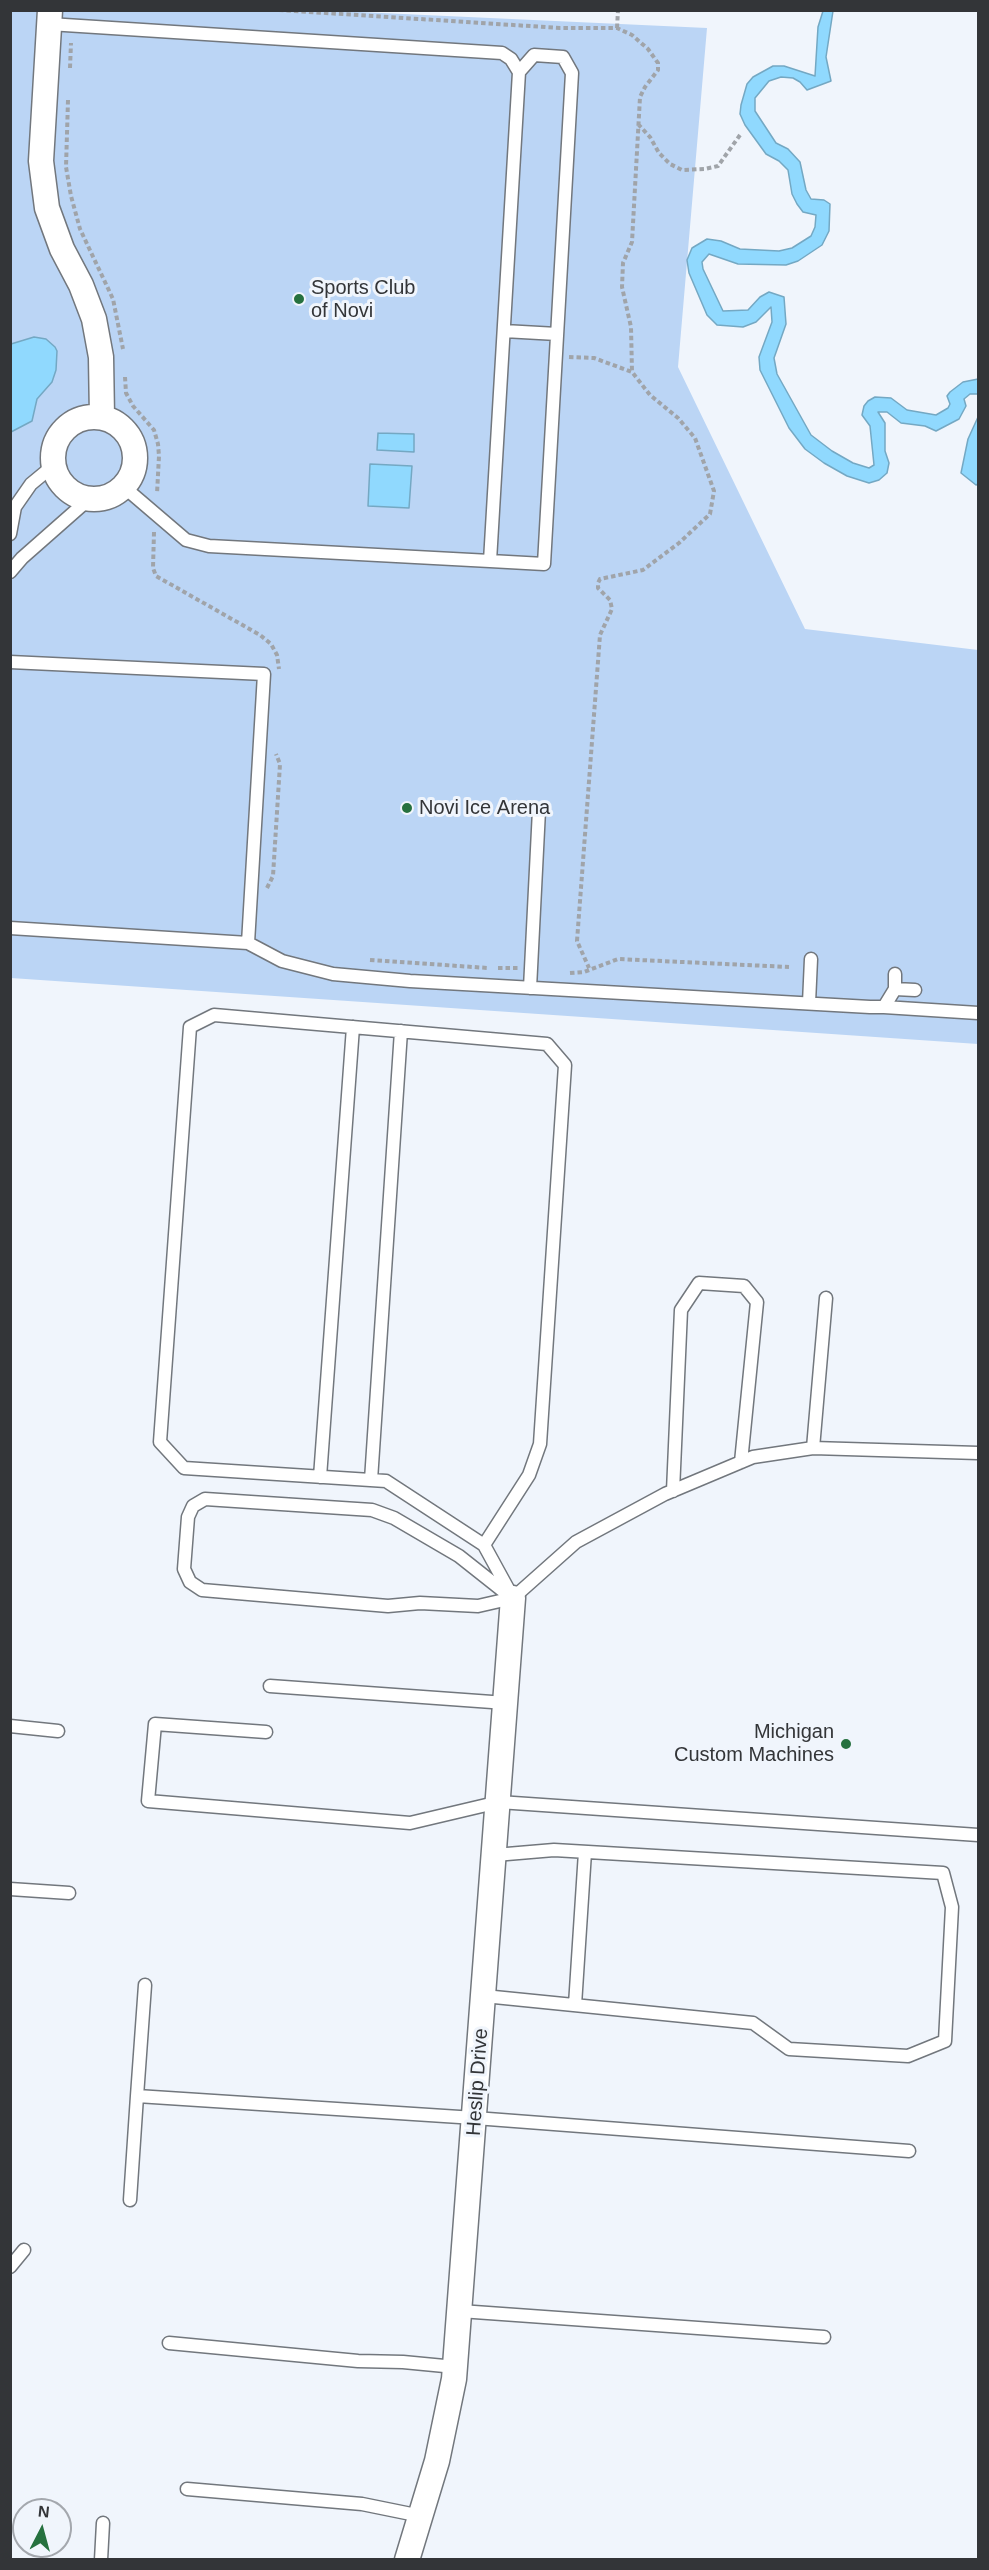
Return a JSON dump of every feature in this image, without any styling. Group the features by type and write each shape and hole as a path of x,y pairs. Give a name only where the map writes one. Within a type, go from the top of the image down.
{"street":[{"path":"57,20 41,161 42,173 51,218 62,249 81,285 94,319 101,357 102,417"},
{"path":"86,417 102,417 122,427 134,445 135,468 124,487 108,497 89,499 72,493 60,481 54,465 54,449 60,434 72,423 86,417"},
{"name":"Heslip Drive","path":"407,2559 437,2461 455,2367 513,1598"}],"lane":[{"path":"57,20 502,53 511,59 519,72 490,561"},
{"path":"124,487 186,540 209,546 544,564 572,73 563,57 534,55 519,72"},
{"path":"504,331 557,333"},
{"path":"10,534 15,507 31,484 54,465"},
{"path":"10,572 22,558 89,499"},
{"path":"10,662 264,674 248,943"},
{"path":"530,988 539,810"},
{"path":"10,928 248,943 282,961 333,974 530,988 978,1013"},
{"path":"808,1003 811,959"},
{"path":"884,1007 895,989 895,974"},
{"path":"895,989 915,990"},
{"path":"484,1545 529,1475 540,1444 564,1065 547,1044 214,1015 190,1027 160,1442 184,1468 386,1481 484,1545 513,1598"},
{"path":"320,1477 353,1027"},
{"path":"371,1480 401,1031"},
{"path":"673,1491 681,1310 699,1283 744,1286 757,1302 741,1462"},
{"path":"813,1448 826,1298"},
{"path":"513,1598 459,1556 394,1518 372,1510 205,1499 193,1506 188,1517 184,1569 190,1582 202,1590 388,1606 420,1603 478,1606 513,1598 576,1542 673,1491 753,1457 813,1448 978,1453"},
{"path":"270,1686 506,1703"},
{"path":"266,1732 155,1724 148,1801 410,1823 499,1802 978,1836"},
{"path":"10,1726 58,1731"},
{"path":"484,1996 753,2023 789,2049 908,2056 945,2041 952,1907 943,1872 554,1850 495,1854"},
{"path":"574,2005 585,1852"},
{"path":"10,1888 69,1893"},
{"path":"130,2200 145,1985"},
{"path":"137,2096 475,2118 909,2151"},
{"path":"10,2267 24,2250"},
{"path":"460,2311 824,2337"},
{"path":"169,2343 358,2361 455,2367"},
{"path":"187,2489 362,2504 421,2516"},
{"path":"101,2559 103,2523"}],"path":[{"path":"279,10 560,28 617,28 632,35 648,49 658,63 658,70 640,97 632,242 623,263 622,287 631,327 632,372"},
{"path":"617,28 618,10"},
{"path":"57,20 69,79"},
{"path":"69,90 66,167 70,196 80,229 113,299 124,355"},
{"path":"638,124 650,137 659,153 670,164 682,170 705,169 718,165 740,135"},
{"path":"556,356 594,358 632,372 650,395 678,418 695,438 714,491 710,514 671,549 643,570 600,579 598,583 597,588 610,600 612,609 600,635 577,941 589,968"},
{"path":"125,372 126,393 133,406 154,430 158,444 153,560 156,576 260,635 271,644 277,655 278,679"},
{"path":"265,893 273,876 280,764 274,749"},
{"path":"367,959 570,973 584,972 589,968 618,959 789,967"}],"shaded area":[{"path":"10,11 338,11 707,28 678,367 805,629 978,650 978,1044 11,978"},
{"path":"823,11 833,11 826,57 831,81 807,90 793,78 781,77 769,81 755,98 755,111 776,143 788,149 800,162 806,190 811,199 824,200 830,204 829,231 822,245 798,261 786,265 738,264 709,254 702,262 703,269 723,311 748,310 760,297 769,292 784,297 786,324 774,358 777,374 811,435 853,463 869,468 874,465 870,426 862,415 868,401 875,397 891,398 907,410 936,415 948,408 950,404 947,396 950,392 963,382 978,379 978,394 970,394 964,399 966,406 959,419 936,431 925,426 901,423 887,412 878,412 885,423 885,451 889,463 887,473 879,480 869,483 847,476 824,463 805,449 789,428 760,370 759,357 772,322 771,307 756,322 743,327 717,325 707,315 689,273 687,260 692,248 707,239 721,241 740,249 779,251 792,248 811,236 815,227 816,215 803,212 792,194 788,170 779,161 766,154 745,125 740,114 747,84 753,77 773,66 784,66 815,76 818,27"},
{"path":"34,337 46,339 55,347 57,351 56,370 52,382 37,399 32,421 11,432 11,344"},
{"path":"978,417 978,484 976,485 961,473 968,439"},
{"path":"378,433 414,434 414,452 377,450"},
{"path":"370,464 412,466 409,508 368,506"}],"place":[{"name":"Sports Club of Novi","path":"299,299"},
{"name":"Novi Ice Arena","path":"407,808"},
{"name":"Michigan Custom Machines","path":"846,1744"}]}
